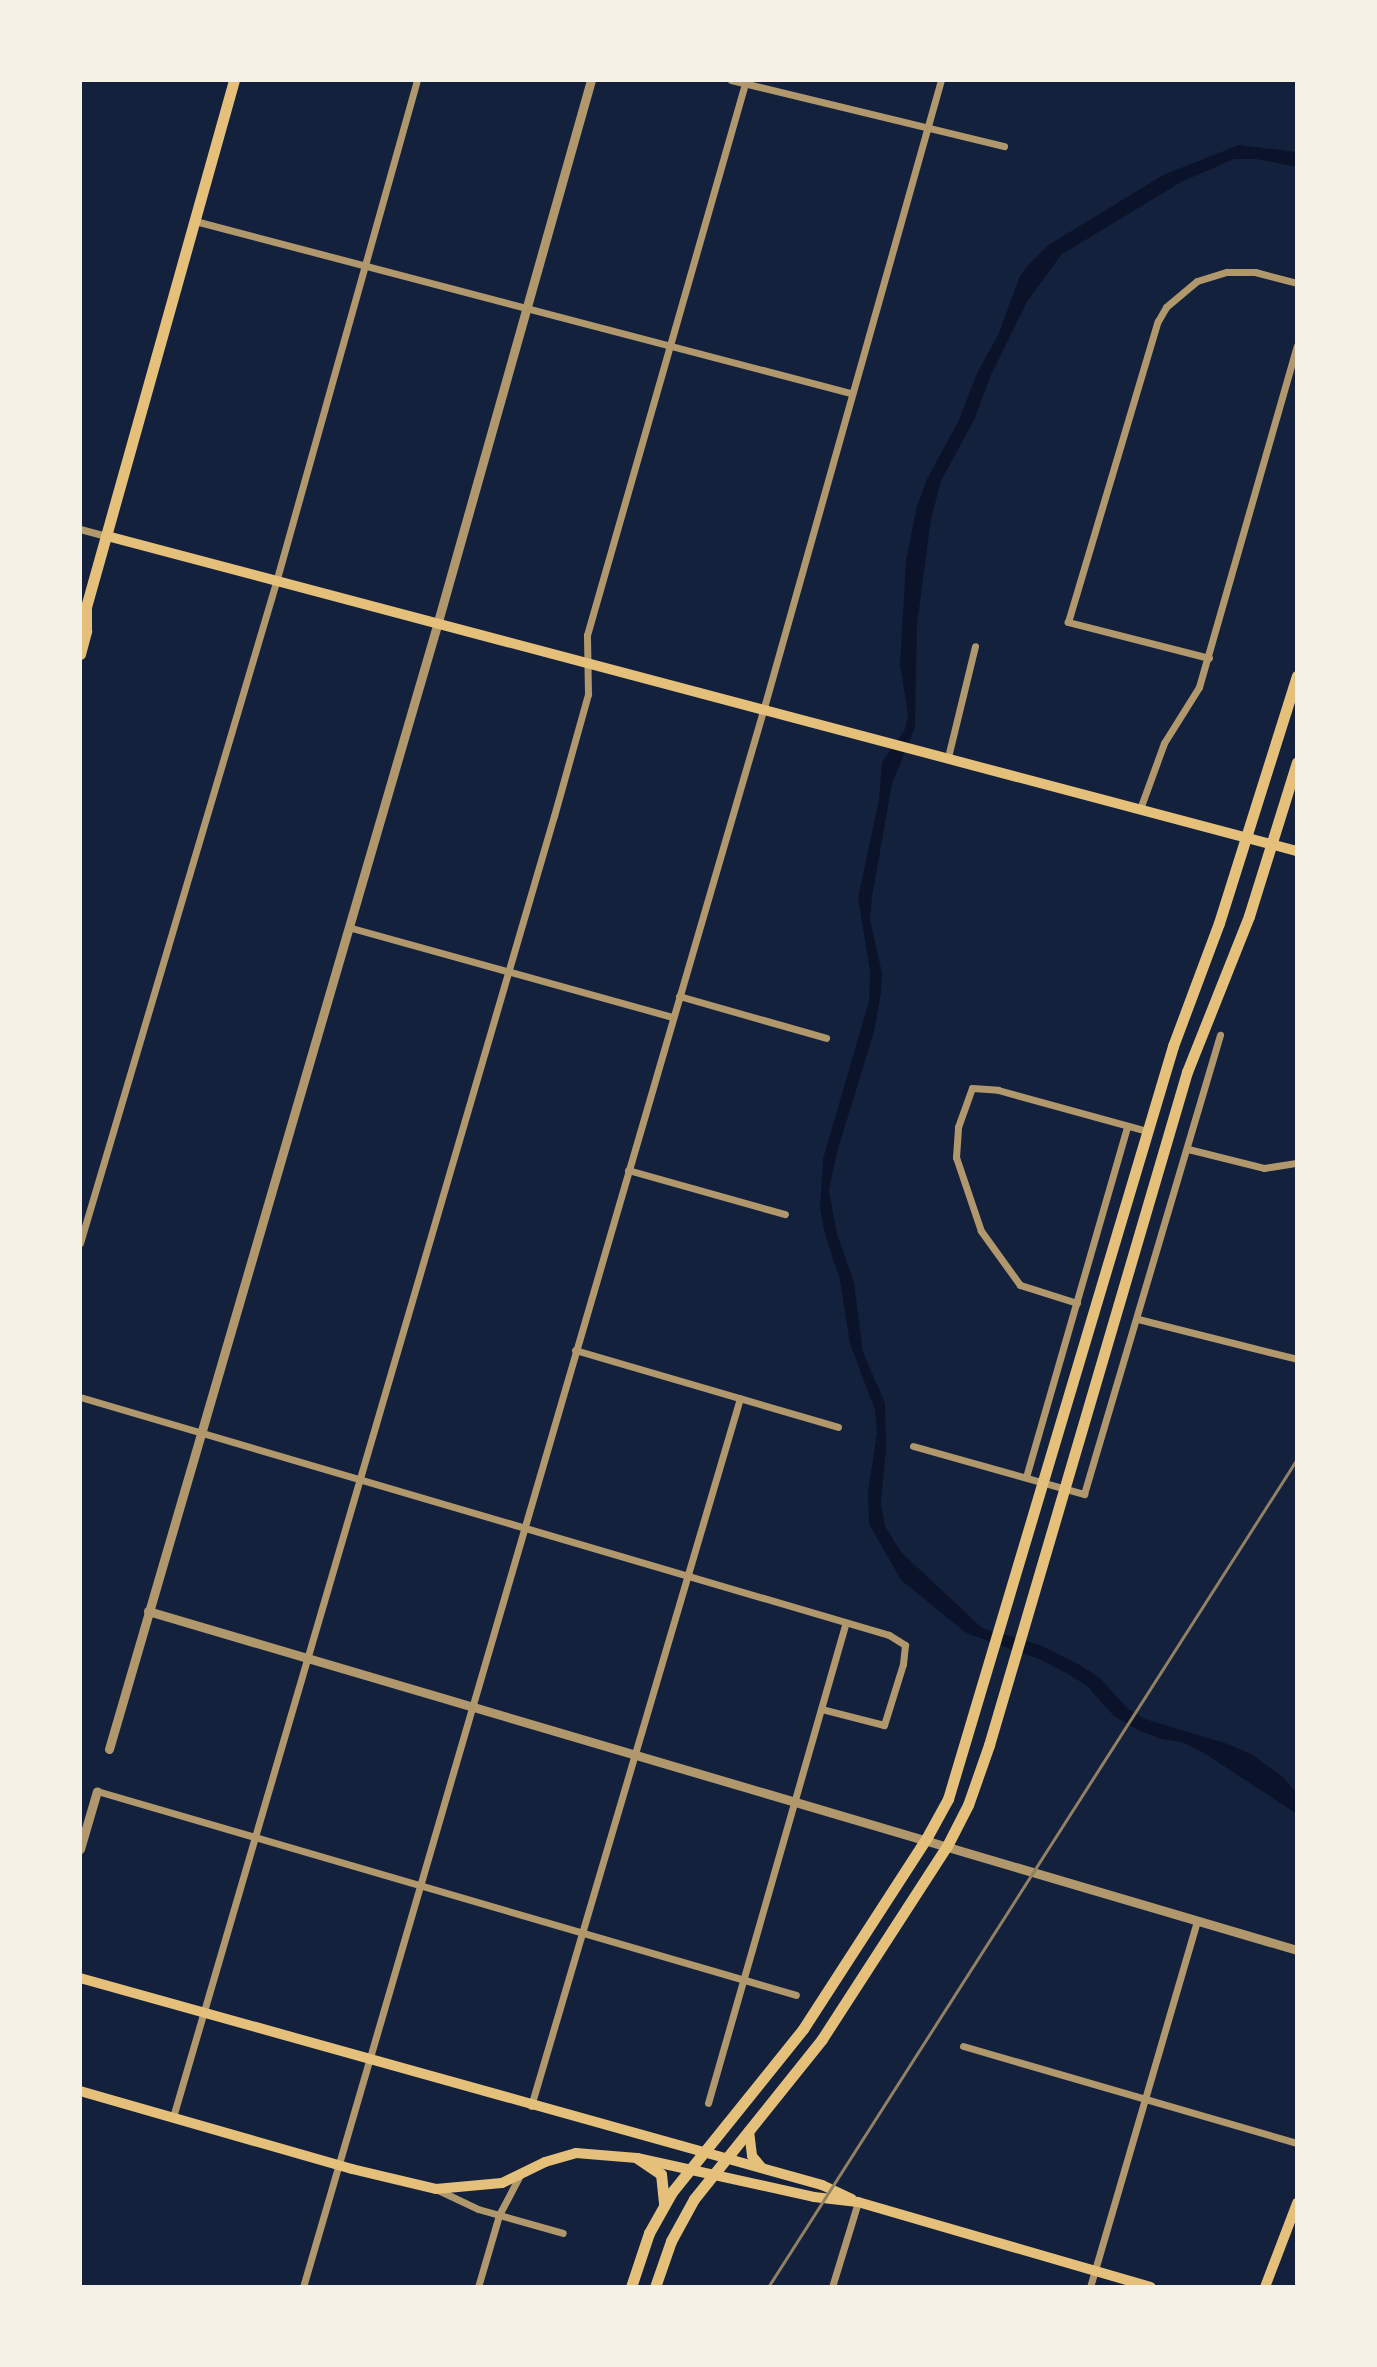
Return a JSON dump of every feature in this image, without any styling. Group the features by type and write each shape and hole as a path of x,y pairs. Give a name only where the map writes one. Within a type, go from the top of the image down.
{"main road":[{"path":"80,654 86,631 83,612 234,80"},
{"path":"107,536 1297,851"},
{"path":"631,2287 664,2204 798,2037 926,1839 952,1788 1173,1046 1248,839 1297,676"},
{"path":"655,2287 680,2223 725,2159 822,2039 947,1846 977,1781 1187,1072 1249,916 1297,762"},
{"path":"80,1978 763,2169 832,2189 858,2202 1151,2287"},
{"path":"80,2091 338,2165 436,2189 485,2187 519,2177 545,2162 576,2153 637,2158 824,2200 858,2202"},
{"path":"749,2131 752,2156 763,2169"},
{"path":"637,2158 661,2174 664,2204"},
{"path":"1265,2287 1297,2203"}],"street":[{"path":"80,1243 276,582 417,80"},
{"path":"109,1749 437,625 591,80"},
{"path":"731,80 1004,146"},
{"path":"303,2287 470,1705 763,711 850,393 941,80"},
{"path":"173,2117 588,694 587,635 746,82"},
{"path":"195,221 850,393"},
{"path":"1209,658 1068,622 1158,321 1178,295 1197,281 1241,270 1297,283"},
{"path":"1140,809 1157,757 1199,687 1209,658 1297,346"},
{"path":"80,529 107,536"},
{"path":"948,757 975,646"},
{"path":"348,927 673,1017"},
{"path":"679,996 826,1038"},
{"path":"913,1446 1084,1494 1220,1035"},
{"path":"1077,1303 1020,1285 981,1231 956,1157 958,1127 972,1088 998,1090 1147,1131"},
{"path":"1026,1477 1127,1126"},
{"path":"1188,1149 1264,1168 1297,1163"},
{"path":"628,1170 785,1214"},
{"path":"1138,1319 1297,1359"},
{"path":"575,1350 838,1427"},
{"path":"80,1397 899,1639 906,1651 884,1725 821,1709"},
{"path":"531,2106 740,1398"},
{"path":"148,1611 1297,1950"},
{"path":"708,2103 845,1624"},
{"path":"80,1849 97,1791 796,1995"},
{"path":"1090,2287 1197,1921"},
{"path":"963,2046 1297,2143"},
{"path":"478,2287 499,2215 519,2177"},
{"path":"436,2189 499,2215 563,2233"},
{"path":"832,2287 858,2202"}],"water":[{"path":"1239,145 1297,152 1297,167 1256,159 1234,159 1181,182 1061,255 1027,302 991,375 975,418 941,481 931,519 917,624 915,728 892,784 872,897 870,919 882,973 881,993 874,1032 837,1152 829,1191 837,1234 854,1282 863,1352 885,1403 886,1449 881,1503 885,1526 901,1552 982,1628 1040,1645 1078,1664 1099,1677 1127,1708 1145,1719 1228,1744 1253,1755 1283,1777 1297,1793 1297,1814 1204,1753 1182,1742 1161,1739 1138,1730 1114,1716 1087,1686 1070,1675 1039,1659 966,1633 901,1580 869,1524 868,1492 877,1433 875,1410 850,1344 840,1280 824,1231 820,1207 823,1159 869,1001 870,971 858,898 879,799 882,762 905,729 908,715 900,664 906,561 917,506 927,479 958,422 978,371 998,335 1020,276 1029,264 1047,246 1163,175"}],"railway":[{"path":"768,2287 1297,1459"}]}
